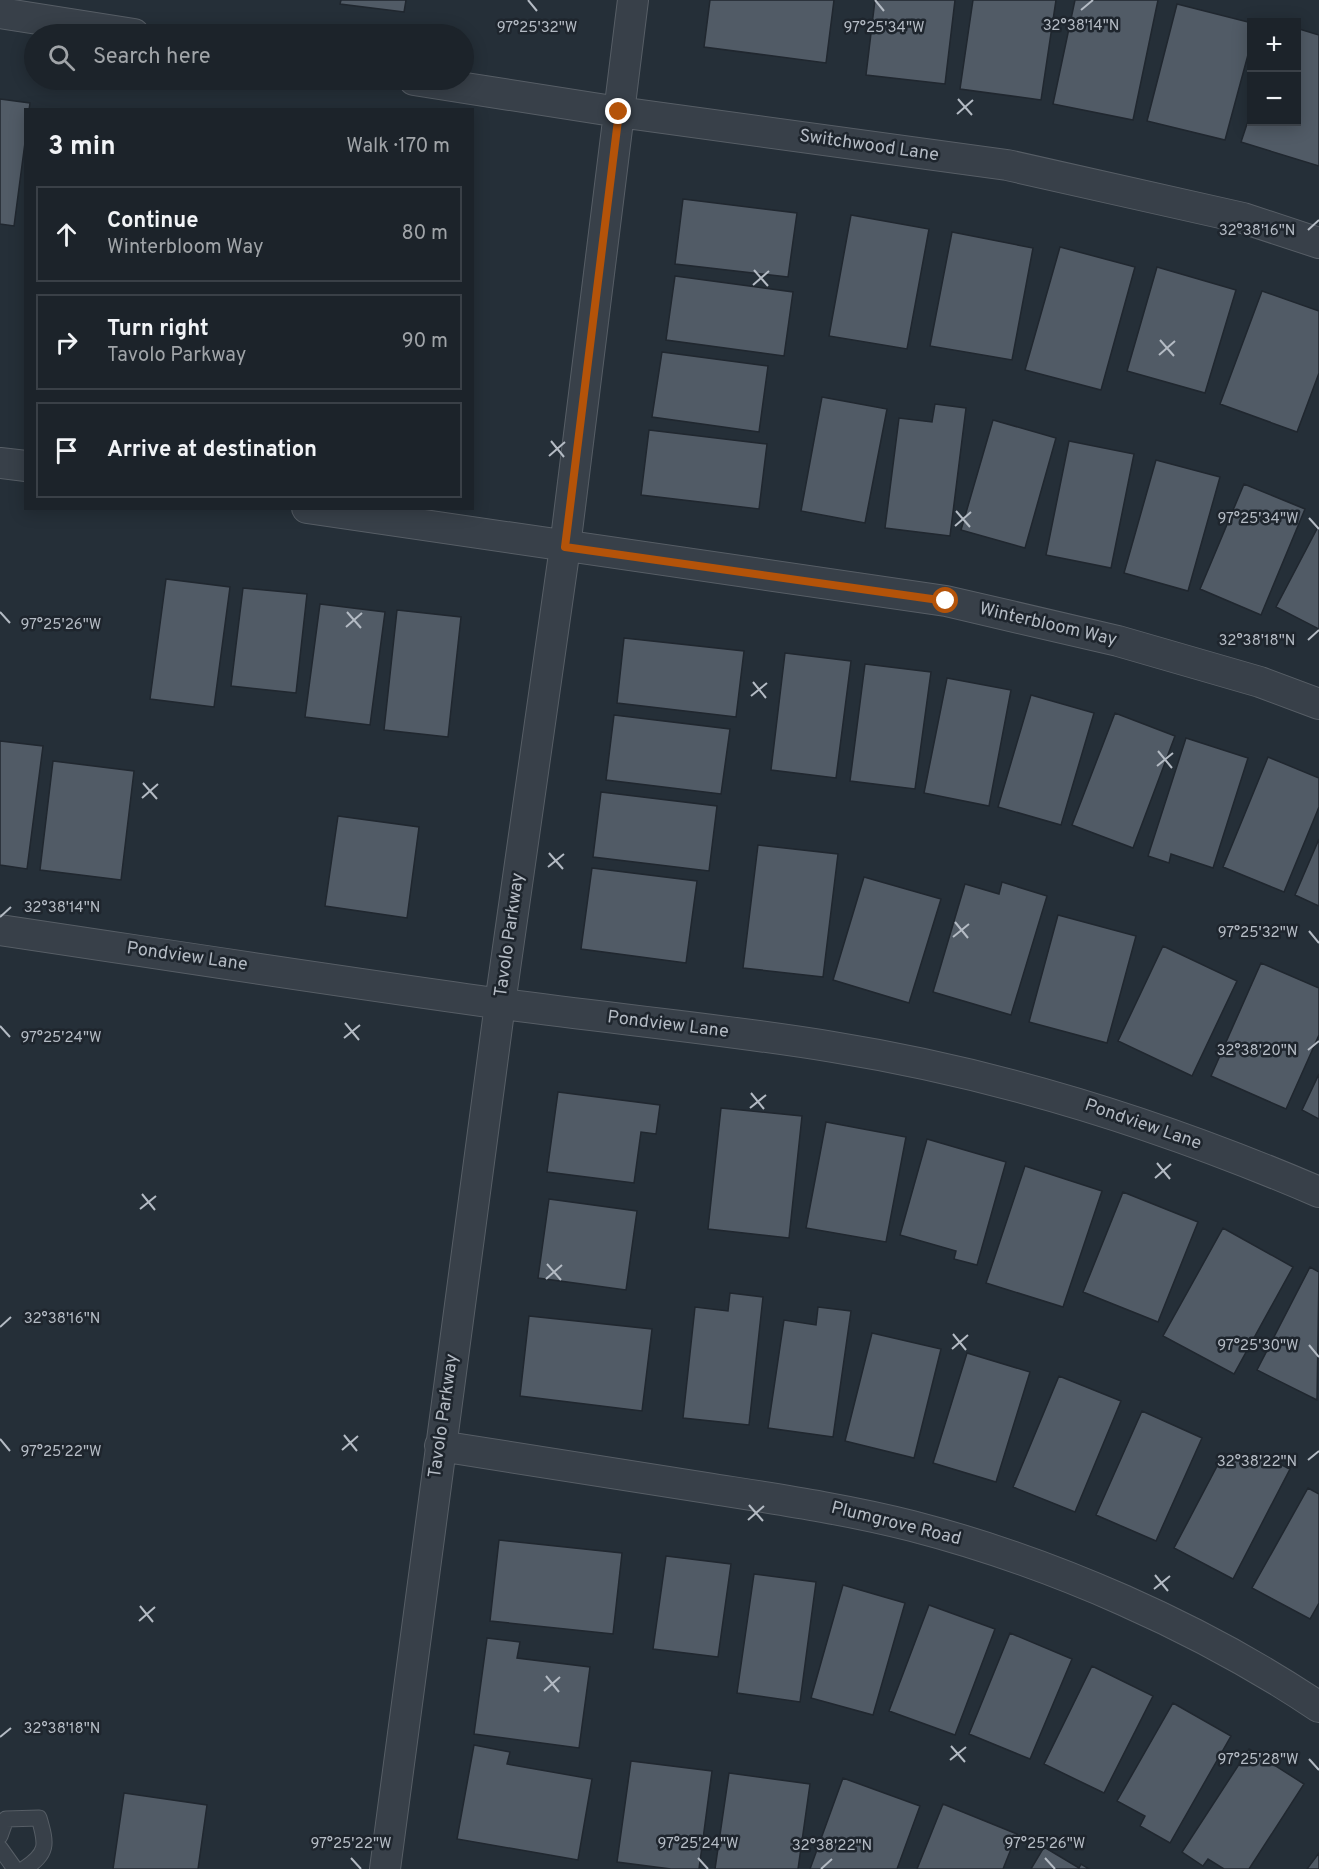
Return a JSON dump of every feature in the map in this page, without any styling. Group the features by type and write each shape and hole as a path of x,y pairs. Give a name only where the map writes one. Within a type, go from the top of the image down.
{"street":[{"name":"Tavolo Parkway","path":"385,1869 500,1004 565,547 633,0"},
{"path":"0,13 70,24"},
{"name":"Switchwood Lane","path":"474,89 619,112 1007,165 1243,218 1319,243"},
{"path":"0,463 24,466"},
{"name":"Winterbloom Way","path":"320,510 946,601 1118,641 1260,682 1319,704"},
{"name":"Pondview Lane","path":"0,930 500,1004 833,1047 955,1071 1054,1096 1166,1131 1319,1192"},
{"name":"Plumgrove Road","path":"440,1446 832,1508 912,1526 989,1548 1062,1575 1217,1646 1319,1707"}],"lane":[{"path":"0,1836 6,1819 39,1818 46,1841 40,1858 24,1869"},
{"path":"0,1848 15,1869"}],"building":[{"path":"341,0 406,0 404,12 340,4"},
{"path":"710,0 834,0 826,63 704,47"},
{"path":"875,0 955,0 945,84 866,75"},
{"path":"973,0 1056,0 1041,100 960,89"},
{"path":"1075,0 1158,0 1133,120 1053,104"},
{"path":"1177,4 1247,22 1247,59 1225,140 1147,121"},
{"path":"1301,30 1319,35 1319,166 1241,142 1247,124 1247,126 1301,126"},
{"path":"0,99 30,103 29,108 24,108 24,150 14,226 0,224"},
{"path":"683,199 797,213 788,277 675,264"},
{"path":"851,215 929,229 907,349 829,336"},
{"path":"952,232 1033,248 1012,360 930,346"},
{"path":"1060,247 1135,267 1101,390 1025,370"},
{"path":"1157,267 1236,290 1205,393 1127,371"},
{"path":"675,276 793,292 784,356 666,340"},
{"path":"1262,291 1319,311 1319,373 1297,432 1220,404"},
{"path":"662,352 768,366 759,432 652,417"},
{"path":"822,397 887,409 865,523 801,511"},
{"path":"935,404 966,408 950,536 885,528 899,418 932,422"},
{"path":"993,420 1056,438 1025,548 961,530"},
{"path":"649,430 767,444 759,509 641,495"},
{"path":"1069,441 1134,454 1111,568 1046,555"},
{"path":"1156,460 1220,477 1188,591 1124,573"},
{"path":"1244,484 1305,509 1261,615 1200,589"},
{"path":"1319,525 1319,629 1276,607"},
{"path":"166,579 230,587 214,707 150,699"},
{"path":"243,588 307,594 296,693 231,686"},
{"path":"320,604 385,612 370,725 305,717"},
{"path":"397,610 461,617 448,737 384,730"},
{"path":"624,638 744,651 736,717 617,703"},
{"path":"785,653 851,661 836,778 771,770"},
{"path":"865,664 931,672 915,789 850,781"},
{"path":"947,678 1011,690 989,806 924,793"},
{"path":"1031,695 1094,713 1061,825 998,807"},
{"path":"1115,713 1175,736 1133,848 1072,825"},
{"path":"614,715 730,729 721,794 606,780"},
{"path":"1186,738 1248,758 1213,868 1171,854 1169,863 1148,856"},
{"path":"0,741 43,746 27,869 0,865"},
{"path":"1268,757 1319,778 1319,807 1284,892 1223,867"},
{"path":"53,761 134,771 121,880 40,870"},
{"path":"601,792 717,806 709,871 593,857"},
{"path":"338,816 419,827 407,918 325,906"},
{"path":"1319,839 1319,906 1295,895"},
{"path":"758,845 838,854 823,977 743,968"},
{"path":"592,868 697,881 686,963 581,949"},
{"path":"864,877 941,899 909,1003 833,980"},
{"path":"1002,882 1047,896 1011,1015 933,992 965,884 999,894"},
{"path":"1058,915 1136,936 1107,1043 1029,1022"},
{"path":"1163,946 1237,981 1192,1076 1118,1041"},
{"path":"1261,963 1319,988 1319,1035 1286,1109 1211,1076"},
{"path":"1319,1074 1319,1119 1302,1110"},
{"path":"558,1092 660,1105 656,1134 641,1132 634,1183 547,1172"},
{"path":"721,1108 802,1116 789,1238 708,1229"},
{"path":"826,1122 906,1137 886,1242 806,1228"},
{"path":"927,1139 1006,1162 977,1265 954,1259 956,1251 900,1235"},
{"path":"1025,1166 1102,1191 1063,1307 986,1283"},
{"path":"1123,1192 1198,1222 1158,1322 1083,1292"},
{"path":"549,1199 637,1211 626,1290 538,1278"},
{"path":"1223,1228 1293,1267 1234,1374 1163,1336"},
{"path":"1310,1267 1319,1272 1317,1400 1257,1370"},
{"path":"730,1293 763,1297 749,1425 683,1418 695,1307 728,1311"},
{"path":"818,1307 851,1311 833,1437 768,1428 784,1320 816,1325"},
{"path":"529,1316 652,1329 642,1411 520,1396"},
{"path":"872,1333 941,1349 914,1458 845,1441"},
{"path":"967,1353 1030,1372 996,1482 933,1463"},
{"path":"1059,1376 1121,1401 1075,1512 1013,1487"},
{"path":"1142,1411 1202,1438 1156,1541 1096,1515"},
{"path":"1224,1453 1250,1466 1257,1453 1290,1469 1233,1579 1174,1548"},
{"path":"1308,1488 1319,1494 1319,1603 1310,1619 1252,1588"},
{"path":"499,1540 622,1553 613,1634 490,1621"},
{"path":"666,1556 731,1564 718,1657 653,1649"},
{"path":"754,1574 816,1582 800,1702 737,1693"},
{"path":"843,1585 905,1603 873,1715 811,1698"},
{"path":"929,1605 995,1629 955,1735 889,1711"},
{"path":"1010,1633 1072,1659 1030,1759 969,1734"},
{"path":"487,1638 520,1642 517,1658 590,1667 579,1748 474,1734"},
{"path":"1092,1666 1153,1696 1104,1793 1044,1764"},
{"path":"1173,1703 1231,1736 1170,1843 1140,1826 1145,1816 1117,1801"},
{"path":"474,1745 510,1752 507,1764 592,1779 578,1860 457,1839"},
{"path":"1249,1749 1304,1784 1249,1869 1224,1869 1208,1859 1203,1866 1182,1852"},
{"path":"631,1761 712,1771 699,1869 671,1869 617,1862"},
{"path":"729,1773 810,1784 798,1869 715,1869"},
{"path":"843,1778 920,1806 897,1869 810,1869"},
{"path":"124,1793 207,1805 198,1869 113,1869"},
{"path":"943,1804 1017,1834 1003,1869 917,1869"},
{"path":"1044,1847 1079,1868 1081,1864 1089,1869 1031,1869"},
{"path":"1319,1853 1319,1869 1307,1869"}],"route":[{"path":"619,112 565,547 946,601"}]}
